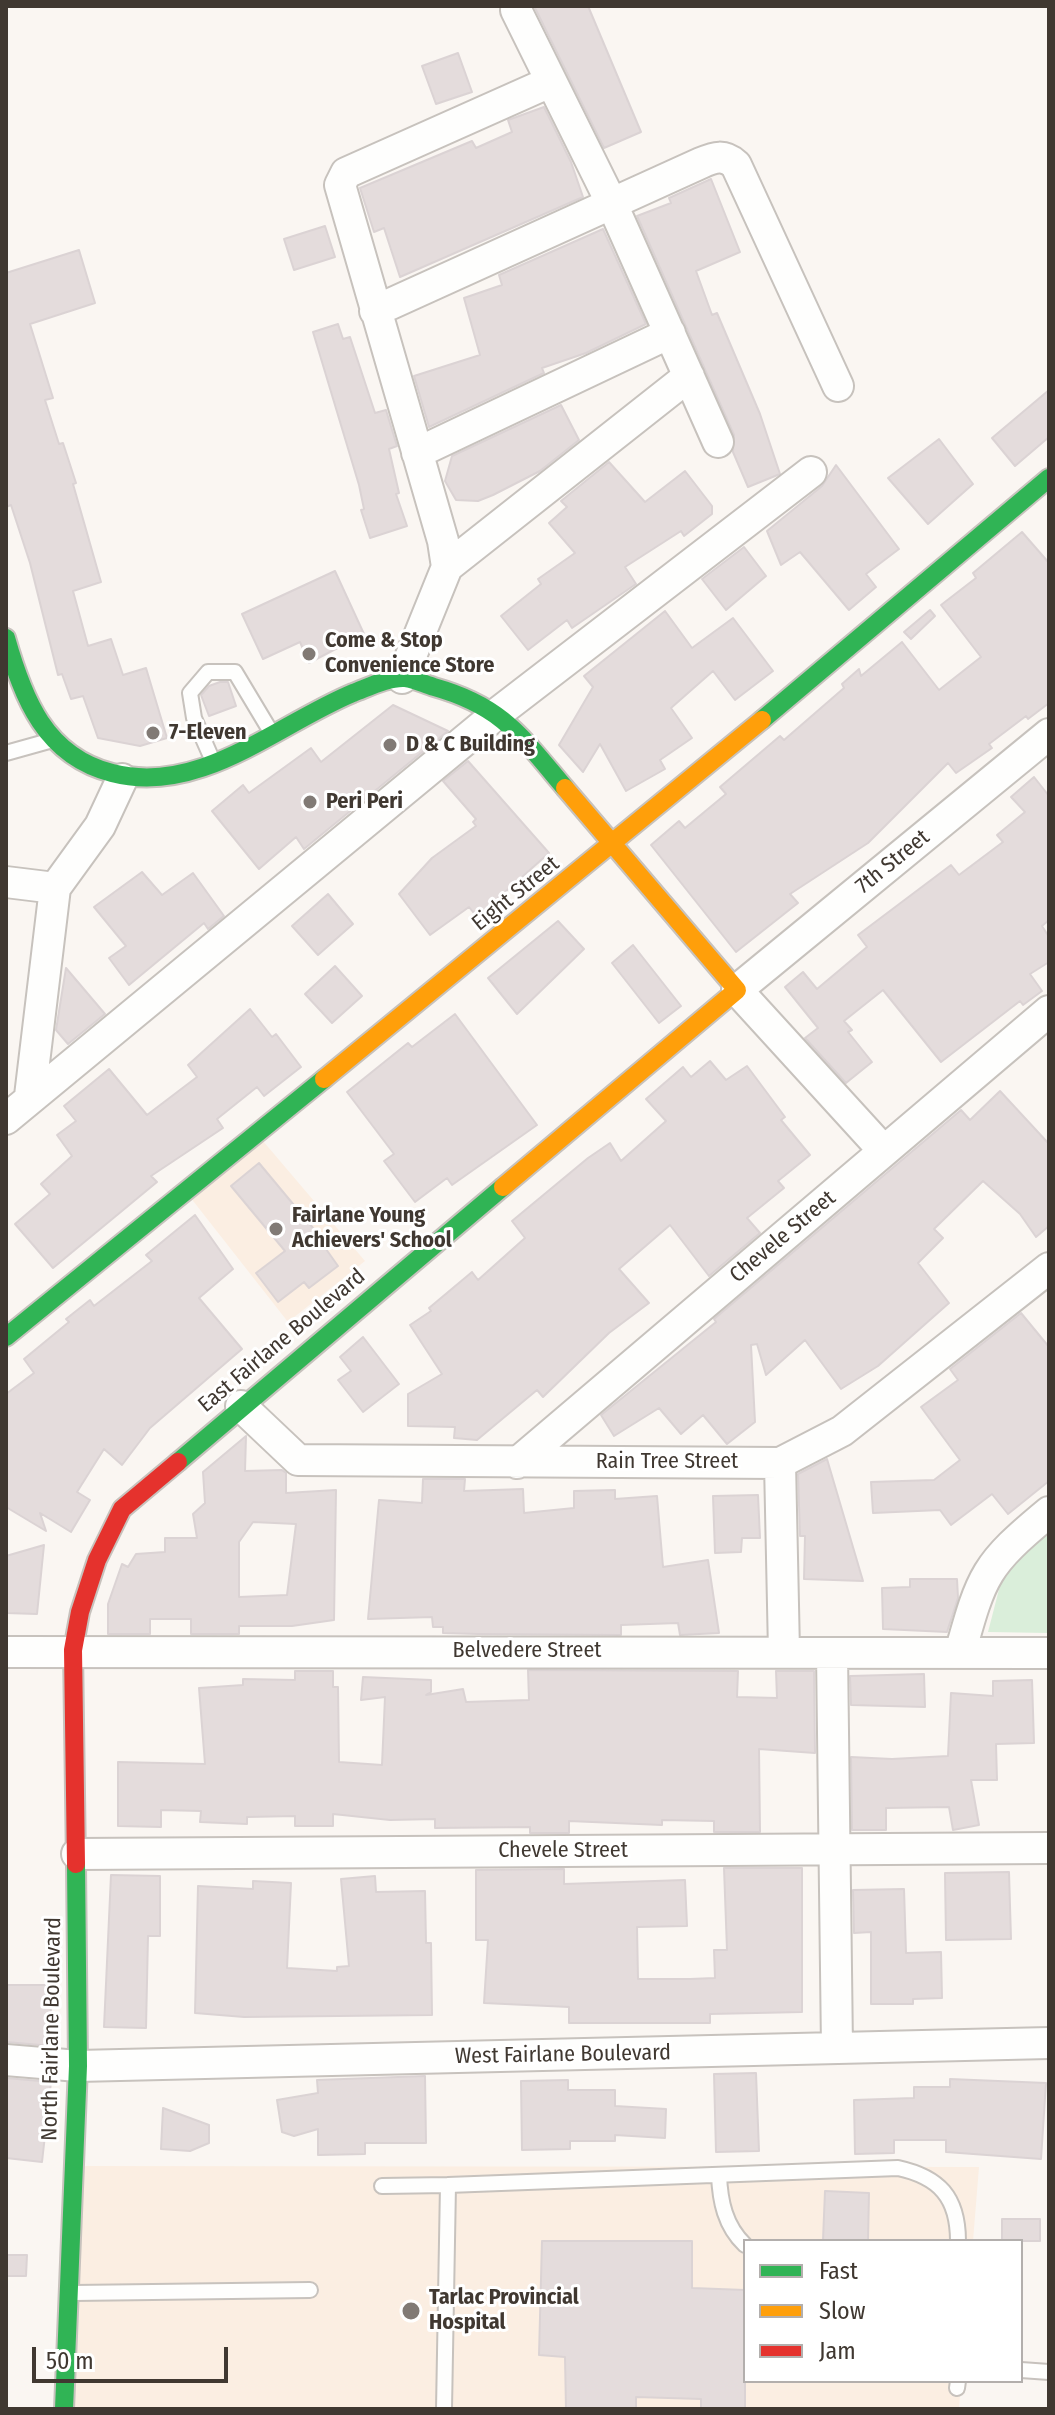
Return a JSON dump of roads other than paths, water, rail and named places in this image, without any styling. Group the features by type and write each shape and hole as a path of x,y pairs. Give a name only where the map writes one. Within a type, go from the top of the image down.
{"street":[{"path":"516,10 612,204 718,442"},
{"path":"447,567 443,541 341,199 340,185 346,173 550,82"},
{"path":"375,311 701,163 715,157 728,158 736,165 838,386"},
{"path":"417,453 670,333"},
{"path":"402,678 447,567 689,376"},
{"path":"6,1119 30,1096 499,712 811,472"},
{"name":"Eight Street","path":"6,1337 615,844 1049,478"},
{"path":"6,638 30,711 61,751 122,779 167,780 214,764 321,704 402,678 478,699 499,712 737,990 884,1151"},
{"name":"7th Street","path":"737,990 1049,734"},
{"path":"30,1096 55,888 100,826 122,779"},
{"path":"6,882 55,888"},
{"name":"East Fairlane Boulevard","path":"73,1650 80,1603 99,1551 122,1509 737,990"},
{"name":"Chevele Street","path":"517,1463 1049,1011"},
{"name":"Rain Tree Street","path":"241,1406 298,1460 780,1463 842,1431 1049,1268"},
{"path":"780,1463 784,1652"},
{"path":"960,1653 977,1589 993,1562 1049,1512"},
{"name":"North Fairlane Boulevard","path":"64,2409 78,2066 73,1650"},
{"name":"Belvedere Street","path":"6,1652 1049,1653"},
{"path":"832,1653 837,2048"},
{"name":"Chevele Street","path":"77,1854 1049,1848"},
{"name":"West Fairlane Boulevard","path":"6,2060 78,2066 1049,2043"}],"lane":[{"path":"214,764 194,718 190,693 208,672 235,672 271,732"},
{"path":"6,753 53,740"},
{"path":"382,2186 898,2168 926,2174 944,2190 958,2221 958,2239"},
{"path":"719,2175 722,2207 730,2227 743,2243"},
{"path":"444,2409 448,2185"},
{"path":"69,2293 310,2290"},
{"path":"1023,2370 1049,2372"}],"place":[{"name":"Come & Stop Convenience Store","path":"309,654"},
{"name":"7-Eleven","path":"153,733"},
{"name":"D & C Building","path":"390,745"},
{"name":"Peri Peri","path":"310,802"},
{"name":"Fairlane Young Achievers' School","path":"276,1229"},
{"name":"Tarlac Provincial Hospital","path":"411,2311"}]}
